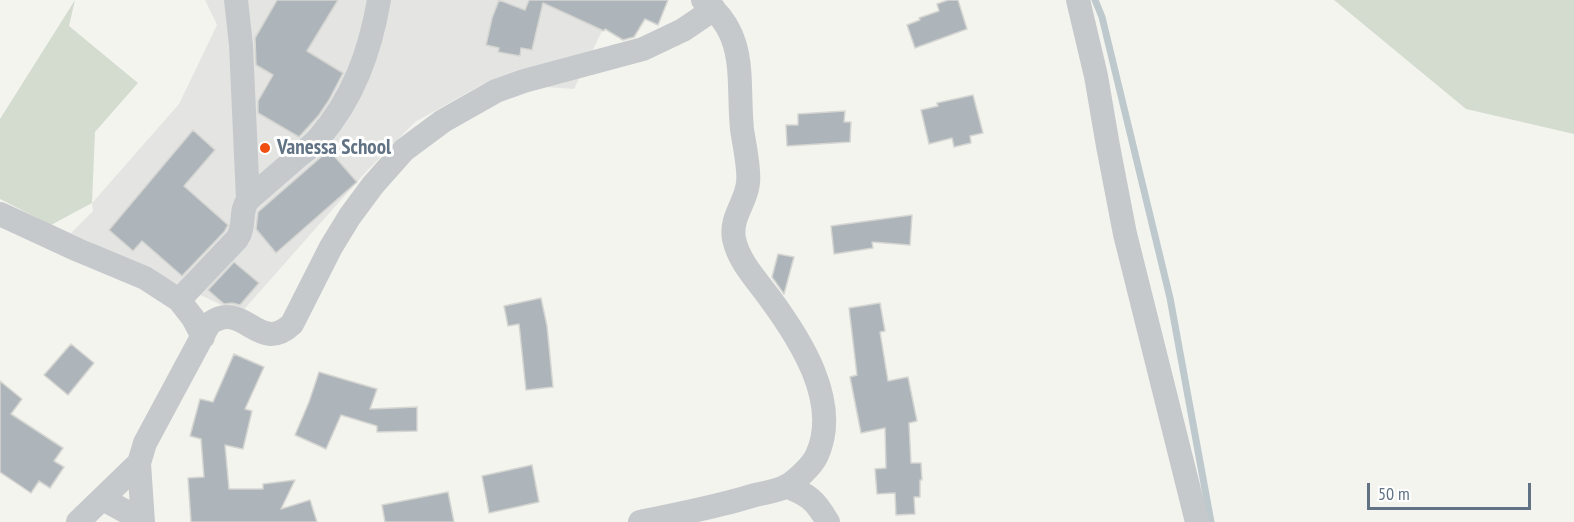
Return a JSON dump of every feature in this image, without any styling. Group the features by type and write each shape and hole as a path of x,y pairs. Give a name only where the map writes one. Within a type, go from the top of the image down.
{"street":[{"path":"236,0 241,45 248,200"},
{"path":"179,300 242,232 242,211 248,200 316,141 331,123 349,93 366,57 374,31 379,0"},
{"path":"1078,0 1096,76 1125,234 1197,522"},
{"path":"143,521 139,464 145,442 209,324 222,317 232,317 262,333 275,335 285,331 292,324 331,247 356,208 404,150 442,121 496,92 524,81 643,49 683,30 708,4 726,25 736,44 739,69 740,112 749,182 738,208 734,224 734,238 748,270 797,340 817,377 825,408 822,436 817,456 803,473 786,486 730,502 640,522"},
{"path":"0,214 145,278 179,300 193,318 203,337"},
{"path":"78,522 139,464"},
{"path":"786,486 802,492 813,500 828,522"},
{"path":"103,499 143,521"}],"shaded area":[{"path":"75,0 69,26 138,83 95,132 92,203 51,225 0,199 0,119"},
{"name":"Vanessa School","path":"205,0 617,0 574,89 485,83 415,122 364,174 240,314 71,233 93,211 92,203 179,104 217,25"},
{"path":"1334,0 1574,0 1574,134 1466,109"}],"building":[{"path":"277,0 338,0 307,51 343,73 319,115 299,137 258,113 258,101 273,75 256,65 255,38"},
{"path":"499,0 525,10 529,0 668,0 658,25 645,19 634,37 623,40 605,29 604,31 543,3 532,50 521,48 520,56 498,52 499,48 486,45"},
{"path":"948,0 958,0 967,29 915,48 907,25 939,11 937,4"},
{"path":"973,95 983,133 970,136 971,143 954,147 952,138 929,144 921,110 938,106 937,103"},
{"path":"845,111 844,122 851,122 850,142 787,146 786,125 798,125 798,114"},
{"path":"193,130 215,150 184,186 228,225 182,276 142,241 133,251 109,230"},
{"path":"329,150 357,182 276,253 256,229 258,212"},
{"path":"912,215 910,245 872,242 873,248 834,254 831,226"},
{"path":"778,254 794,257 784,294 772,277"},
{"path":"234,262 259,283 240,305 224,304 208,290"},
{"path":"541,298 547,326 553,387 526,390 519,324 508,326 504,306"},
{"path":"880,303 885,331 880,332 888,381 908,377 917,421 909,423 911,463 921,463 920,497 914,497 915,514 896,515 895,493 877,494 875,469 886,468 885,428 861,433 850,377 857,375 849,308"},
{"path":"71,344 94,363 68,395 44,375"},
{"path":"234,354 264,367 245,409 252,411 243,449 225,445 229,489 263,489 263,484 295,480 281,509 310,500 317,522 191,522 188,478 204,477 201,439 190,436 200,399 213,402"},
{"path":"319,372 377,389 370,409 417,407 417,431 377,432 377,426 341,415 326,449 295,435"},
{"path":"0,381 22,399 11,414 63,448 54,461 64,467 50,488 39,481 31,493 0,472"},
{"path":"532,465 539,502 489,513 482,476"},
{"path":"448,492 454,522 385,522 382,505"}],"waterway":[{"path":"1095,0 1102,17 1170,298 1211,522"}],"place":[{"name":"Vanessa School","path":"265,148"}]}
